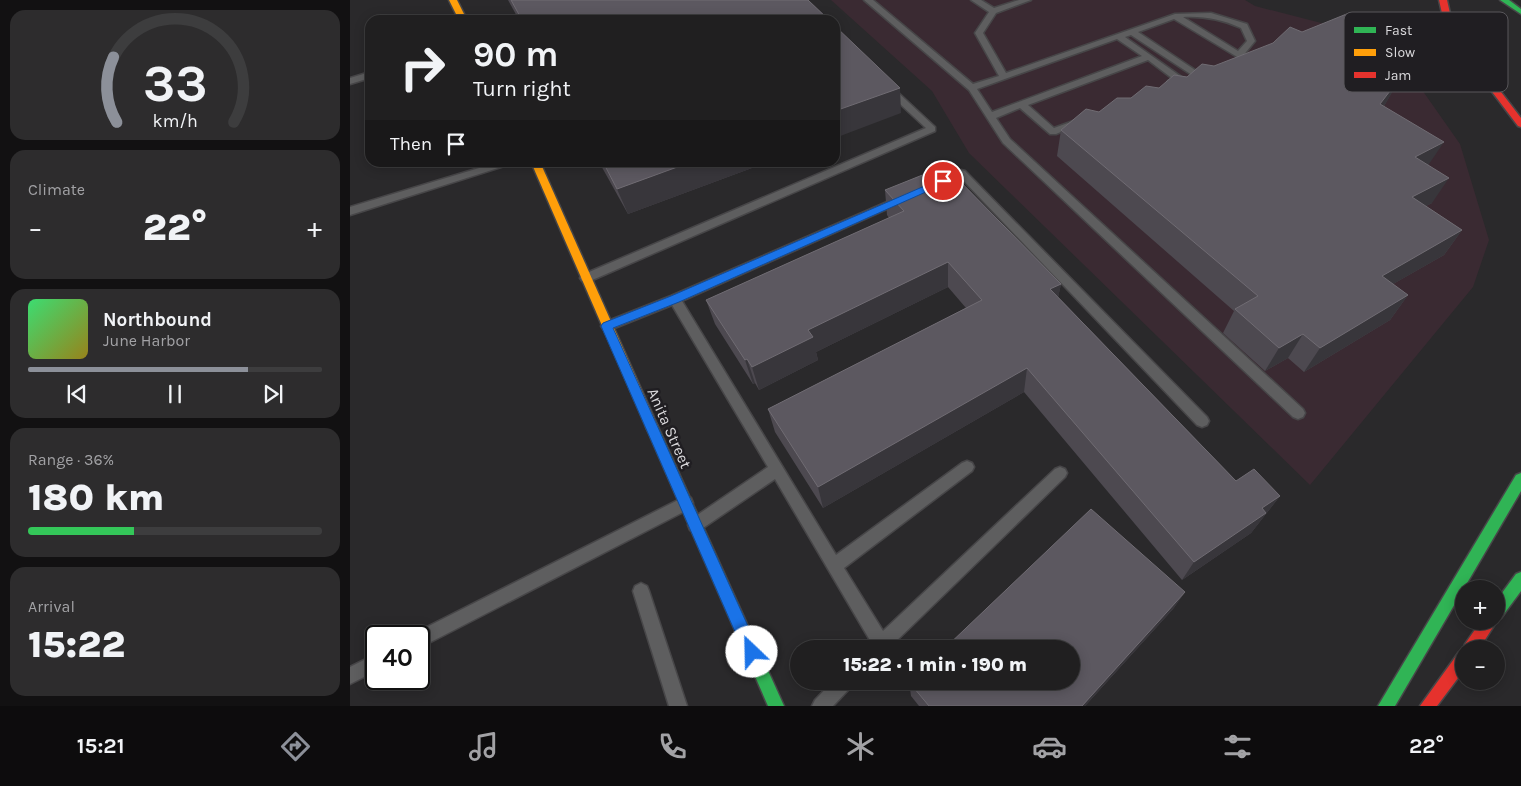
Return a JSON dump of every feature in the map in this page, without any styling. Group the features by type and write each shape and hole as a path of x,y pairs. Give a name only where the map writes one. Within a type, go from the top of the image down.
{"main road":[{"path":"453,0 460,15"},
{"path":"1504,0 1521,12"},
{"path":"1497,92 1521,124"},
{"name":"Anita Street","path":"537,167 776,706"},
{"path":"1386,706 1521,479"},
{"path":"1505,601 1521,579"},
{"path":"1428,706 1455,669"}],"lane":[{"path":"868,0 972,88 1006,141 1298,413"},
{"path":"975,0 993,11"},
{"path":"1004,77 979,33 993,11 1027,0"},
{"path":"972,88 1175,16 1198,13 1222,16 1244,26 1251,41 1239,54 1175,16"},
{"path":"1131,31 1195,74"},
{"path":"1118,36 1180,80 1162,87"},
{"path":"990,116 1149,57"},
{"path":"350,81 365,76"},
{"path":"586,278 932,129 883,83"},
{"path":"1022,105 1054,132 1090,117"},
{"path":"350,211 394,196 495,167"},
{"path":"607,326 675,299 961,173 1202,421"},
{"path":"675,299 777,469 876,640"},
{"path":"834,566 967,467"},
{"path":"695,525 777,469"},
{"path":"885,640 1060,473"},
{"path":"430,634 686,503"},
{"path":"641,591 678,706"},
{"path":"350,676 365,668"},
{"path":"821,706 836,690"}],"shaded area":[{"path":"831,0 1245,0 1255,6 1344,29 1344,92 1424,92 1460,144 1489,240 1473,287 1310,485 969,153 932,91"}],"building":[{"path":"511,0 808,0 824,15 519,15"},
{"path":"1344,15 1344,92 1389,92 1380,104 1444,142 1415,157 1449,178 1412,197 1462,230 1382,276 1408,295 1320,348 1303,334 1279,348 1235,309 1258,296 1061,130 1086,109 1099,112 1117,98 1131,98 1146,86 1159,88 1174,75 1187,77 1202,64 1214,66 1273,43 1290,27 1302,32"},
{"path":"840,31 900,88 840,109"},
{"path":"945,166 1061,284 1050,289 1236,481 1254,469 1280,496 1262,508 1266,513 1194,562 1027,368 818,487 768,409 982,300 948,262 808,330 813,337 752,367 747,359 745,360 706,300 904,211 885,190"},
{"path":"606,167 677,167 617,189"},
{"path":"1091,509 1185,592 1082,706 929,706 916,690 1080,690 1080,640 953,640"}],"traffic: fast":[{"path":"1504,0 1521,12"},
{"path":"652,427 776,706"},
{"path":"1386,706 1521,479"},
{"path":"1505,601 1521,579"}],"traffic: slow":[{"path":"453,0 460,15"},
{"path":"537,167 652,427"}],"traffic: jam":[{"path":"1443,0 1446,12"},
{"path":"1497,92 1521,124"},
{"path":"1476,640 1484,630"},
{"path":"1428,706 1455,669"}],"route":[{"path":"752,652 607,326 675,299 943,181"}]}
